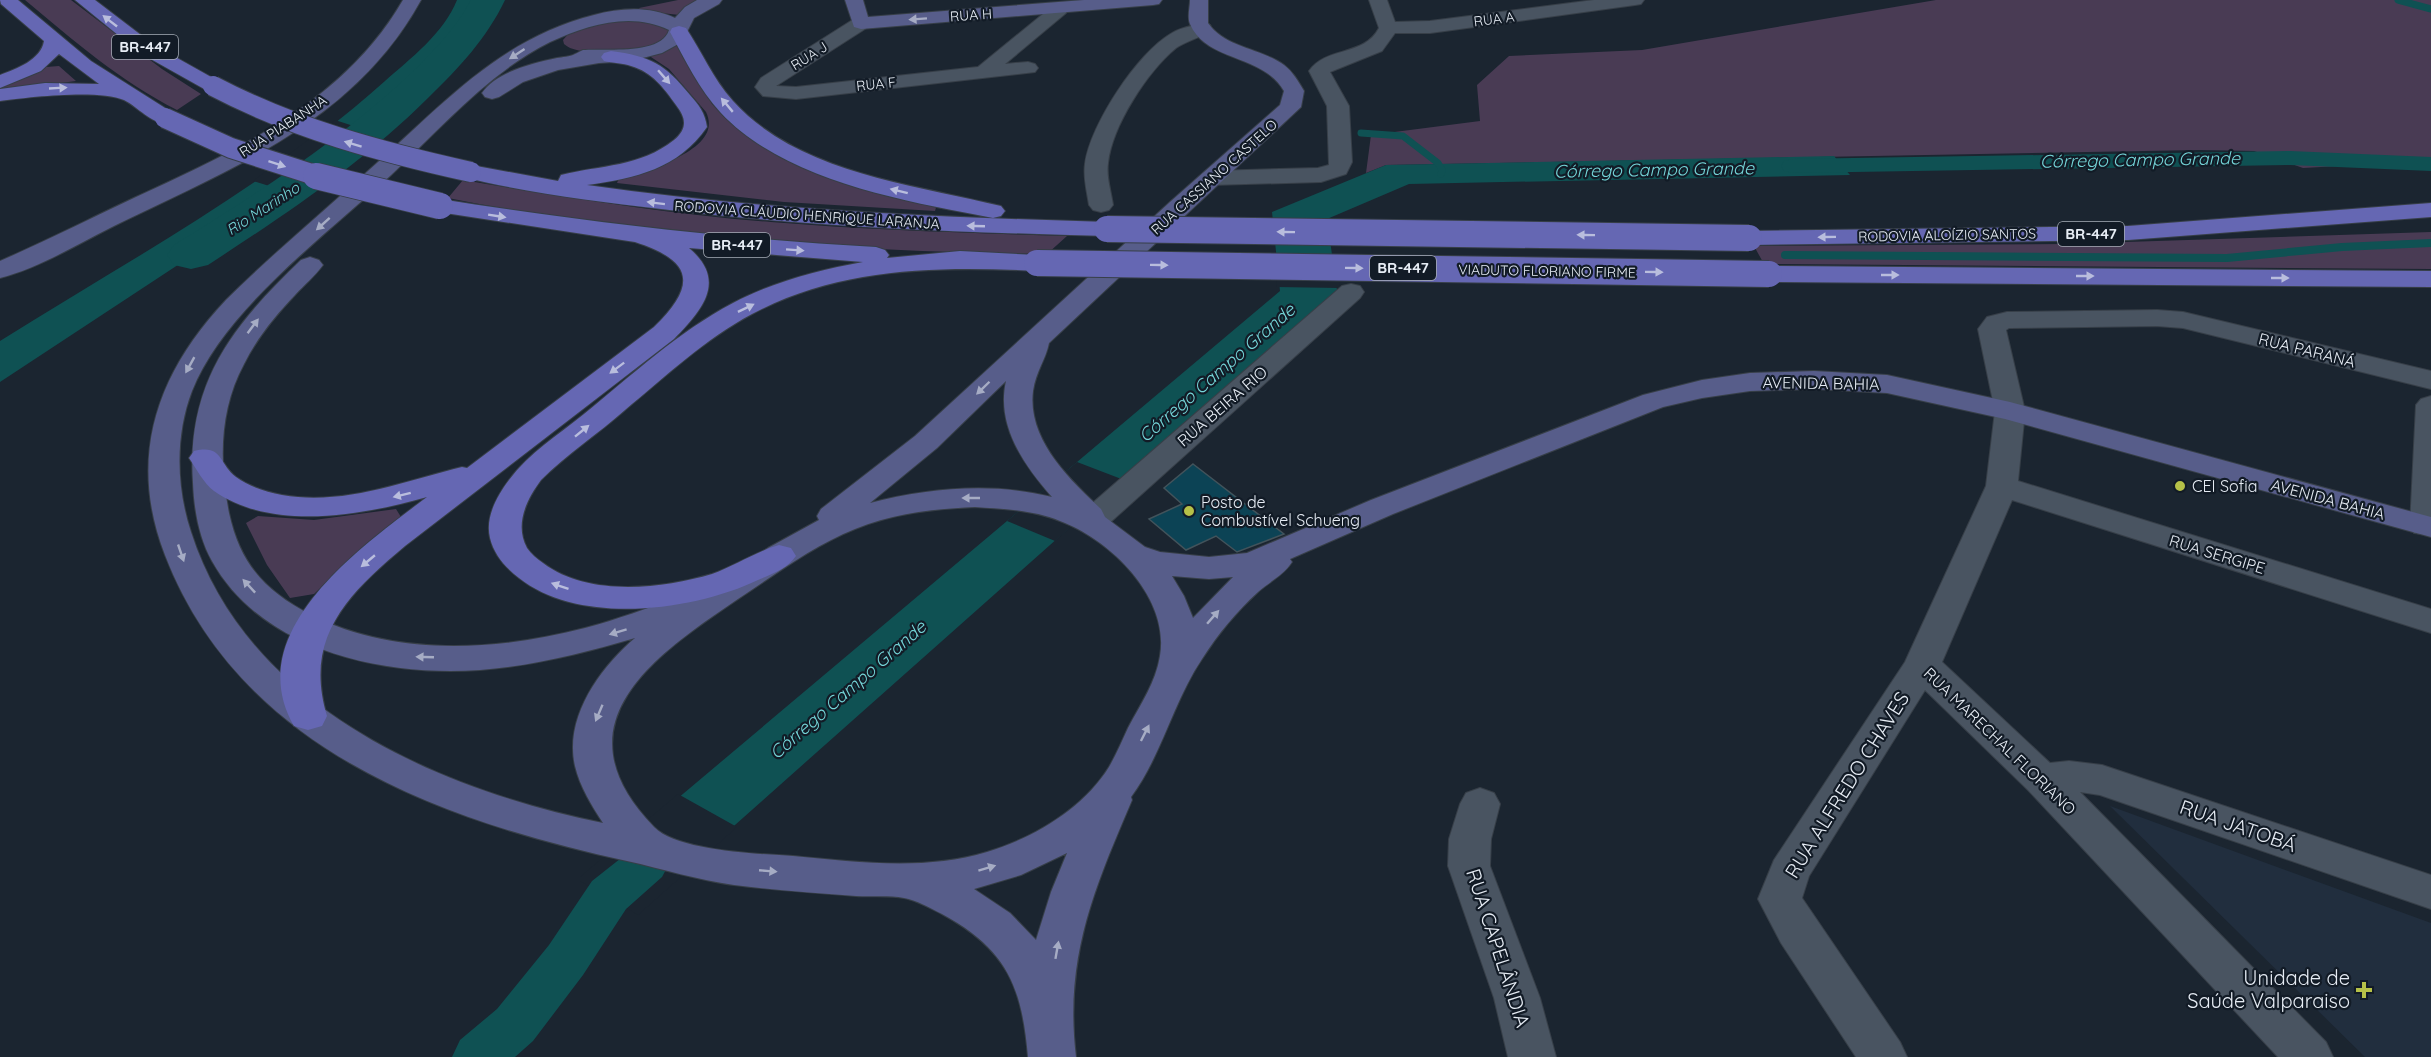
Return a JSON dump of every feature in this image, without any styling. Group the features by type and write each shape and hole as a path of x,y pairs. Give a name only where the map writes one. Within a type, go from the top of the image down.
{"main road":[{"name":"RODOVIA CLÁUDIO HENRIQUE LARANJA","path":"7,0 54,40 125,94 165,118 216,142 280,165 354,187 440,206 636,234 828,252 1037,263"},
{"name":"RODOVIA CLÁUDIO HENRIQUE LARANJA","path":"84,0 147,49 260,110 318,133 389,154 513,181 623,199 776,215 928,225 1078,227 1104,217"},
{"name":"RUA PIABANHA","path":"0,270 123,213 226,161 317,106 371,60 393,33 412,0"},
{"path":"667,0 614,12 574,25 532,44 501,65 251,289 209,336 180,384 170,409 164,460 172,526 183,559 198,593 221,630 250,665 308,716 331,733 385,765 446,794 518,819 630,840 710,864 909,883 937,890 985,917 1004,934 1034,977 1044,1002 1051,1043"},
{"path":"713,0 691,11 681,22 679,30 670,41 651,49 561,63 528,73 493,92 285,289 243,339 227,366 209,419 205,458 218,532 224,552 235,571 269,605 311,630 349,646 382,653 427,657 495,656 536,651 616,633 731,588"},
{"path":"854,0 861,23"},
{"name":"RUA H","path":"861,23 1153,0"},
{"path":"1199,0 1198,20 1203,29"},
{"path":"513,181 564,180 622,172 658,159 688,140 696,127 695,116 659,70 635,59 573,55 558,49 554,41 556,36 574,25 603,17 642,15 664,17 679,30 715,91 734,114 762,136 799,156 849,175 905,192 965,206 1078,227"},
{"name":"RUA CASSIANO CASTELO","path":"778,556 886,475 1284,114 1294,99 1294,91 1292,84 1280,71 1222,43 1203,29"},
{"path":"0,82 41,62 52,50 54,40"},
{"path":"0,95 68,88 125,94"},
{"name":"RODOVIA ALOÍZIO SANTOS","path":"1104,217 1749,238 2128,233 2431,210"},
{"name":"RUA PIABANHA","path":"0,257 37,246 123,213"},
{"path":"2128,233 2431,226"},
{"path":"308,716 299,676 302,656 311,630 336,592 356,571 496,460 664,333 687,309 697,287 694,267 678,251 636,234"},
{"path":"983,260 923,261 863,269 804,284 733,314 697,338 536,468 513,498 507,513 505,529 508,543 515,557 543,580 578,592 611,597 639,597 696,589 750,571 820,532 848,520 907,503 968,498 1029,502 1090,520"},
{"name":"VIADUTO FLORIANO FIRME","path":"1037,263 1769,274 2431,279"},
{"name":"RUA CASSIANO CASTELO","path":"1042,335 1033,349 1021,378 1019,410 1028,442 1036,459 1090,520 1134,555"},
{"name":"AVENIDA BAHIA","path":"1134,555 1150,562 1188,568 1232,567 1255,562 1382,507 1611,416 1653,401 1702,389 1750,382 1887,384 2010,411 2428,527"},
{"path":"205,458 211,471 237,492 282,504 309,506 364,502 403,495 449,481 496,460"},
{"name":"AVENIDA BAHIA","path":"1051,1043 1050,997 1061,926 1073,888 1119,785 1179,664 1213,616 1237,591 1294,549 1327,532"},
{"path":"1134,555 1153,575 1168,597 1177,618 1180,641 1179,664"},
{"path":"630,840 604,791 591,746 595,723 604,701 634,660 679,622 778,556"},
{"path":"909,883 949,878 1023,856 1053,841 1078,824 1119,785"}],"street":[{"path":"1211,178 1321,175 1338,169 1341,162 1338,106 1319,71 1323,66 1353,57 1376,46 1386,34 1388,28 1378,0"},
{"name":"RUA A","path":"1388,28 1430,27 1635,0"},
{"path":"983,74 1060,9"},
{"name":"RUA J","path":"770,92 765,87 768,82 861,23"},
{"path":"1104,217 1096,163 1101,146 1120,107 1142,73 1174,40 1203,29"},
{"name":"RUA F","path":"770,92 796,93 1028,68"},
{"name":"RUA BEIRA RIO","path":"1090,520 1351,292"},
{"name":"RUA MARECHAL FLORIANO","path":"2182,321 2157,318 2007,320 1997,323 1992,329 2010,411 2002,486 1922,665 2042,779 2309,1057"},
{"name":"RUA PARANÁ","path":"2182,321 2431,380"},
{"path":"2428,527 2431,405"},
{"name":"RUA SERGIPE","path":"2002,486 2431,621"},
{"name":"RUA ALFREDO CHAVES","path":"1883,1057 1797,930 1780,899 1789,872 1922,665"},
{"name":"RUA JATOBÁ","path":"2042,779 2069,776 2102,780 2431,892"},
{"name":"RUA CAPELÂNDIA","path":"1480,804 1470,839 1469,866 1517,998 1532,1057"}],"shaded area":[{"path":"25,0 71,0 162,69 201,94 177,110 156,99 79,45"},
{"path":"678,0 707,0 680,15 641,11 639,8"},
{"path":"1936,0 2431,0 2431,161 2303,168 2254,151 2199,150 1386,165 1366,173 1371,135 1480,121 1477,85 1509,56 1642,50"},
{"path":"617,18 668,25 670,32 655,44 622,51 582,51 564,44 563,40 570,32"},
{"path":"678,46 712,104 724,117 755,140 937,204 935,211 784,202 617,183 619,178 679,157 704,138 709,126 706,112 669,69 648,55"},
{"path":"59,66 76,81 0,91 0,87 46,67"},
{"path":"463,180 732,219 882,229 1067,236 1047,254 896,250 746,240 596,223 448,198"},
{"path":"2431,232 2431,269 1764,264 1754,246 2064,244"},
{"path":"396,509 401,517 364,547 314,594 290,598 267,565 246,523 258,516 314,520"},
{"name":"Unidade de Saúde Valparaiso","path":"2110,806 2431,923 2431,1057 2365,1057"}],"water":[{"path":"457,0 493,0 484,17 455,51 406,99 339,155 269,205 0,382 0,341 247,188 294,154 340,119 415,54 444,23"},
{"path":"1834,156 1850,175 1409,184 1327,219 1337,290 637,912 582,879 1280,291 1272,212 1386,165"}],"pier":[{"path":"335,120 372,132 292,193 253,181"},
{"path":"1274,257 1335,258 1340,288 1277,287"},
{"path":"1077,462 1124,480 1055,541 1007,521"},
{"path":"678,794 737,827 638,915 580,881 580,877"}],"building":[{"path":"1193,464 1284,534 1237,552 1216,536 1186,550 1149,519 1182,504 1164,488"}],"waterway":[{"name":"Rio Marinho","path":"191,255 284,195 372,129 452,52 469,33 488,0"},
{"path":"2398,0 2431,9"},
{"path":"1361,133 1403,136 1438,163 1442,170 1441,174"},
{"name":"Córrego Campo Grande","path":"1793,166 2290,158 2431,164"},
{"path":"1785,255 2227,258 2342,247 2431,243"},
{"name":"Córrego Campo Grande","path":"478,1057 515,1025 566,960 609,895 646,864"}],"place":[{"name":"CEI Sofia","path":"2180,486"},
{"name":"Posto de Combustível Schueng","path":"1189,511"},
{"name":"Unidade de Saúde Valparaiso","path":"2364,990"}]}
